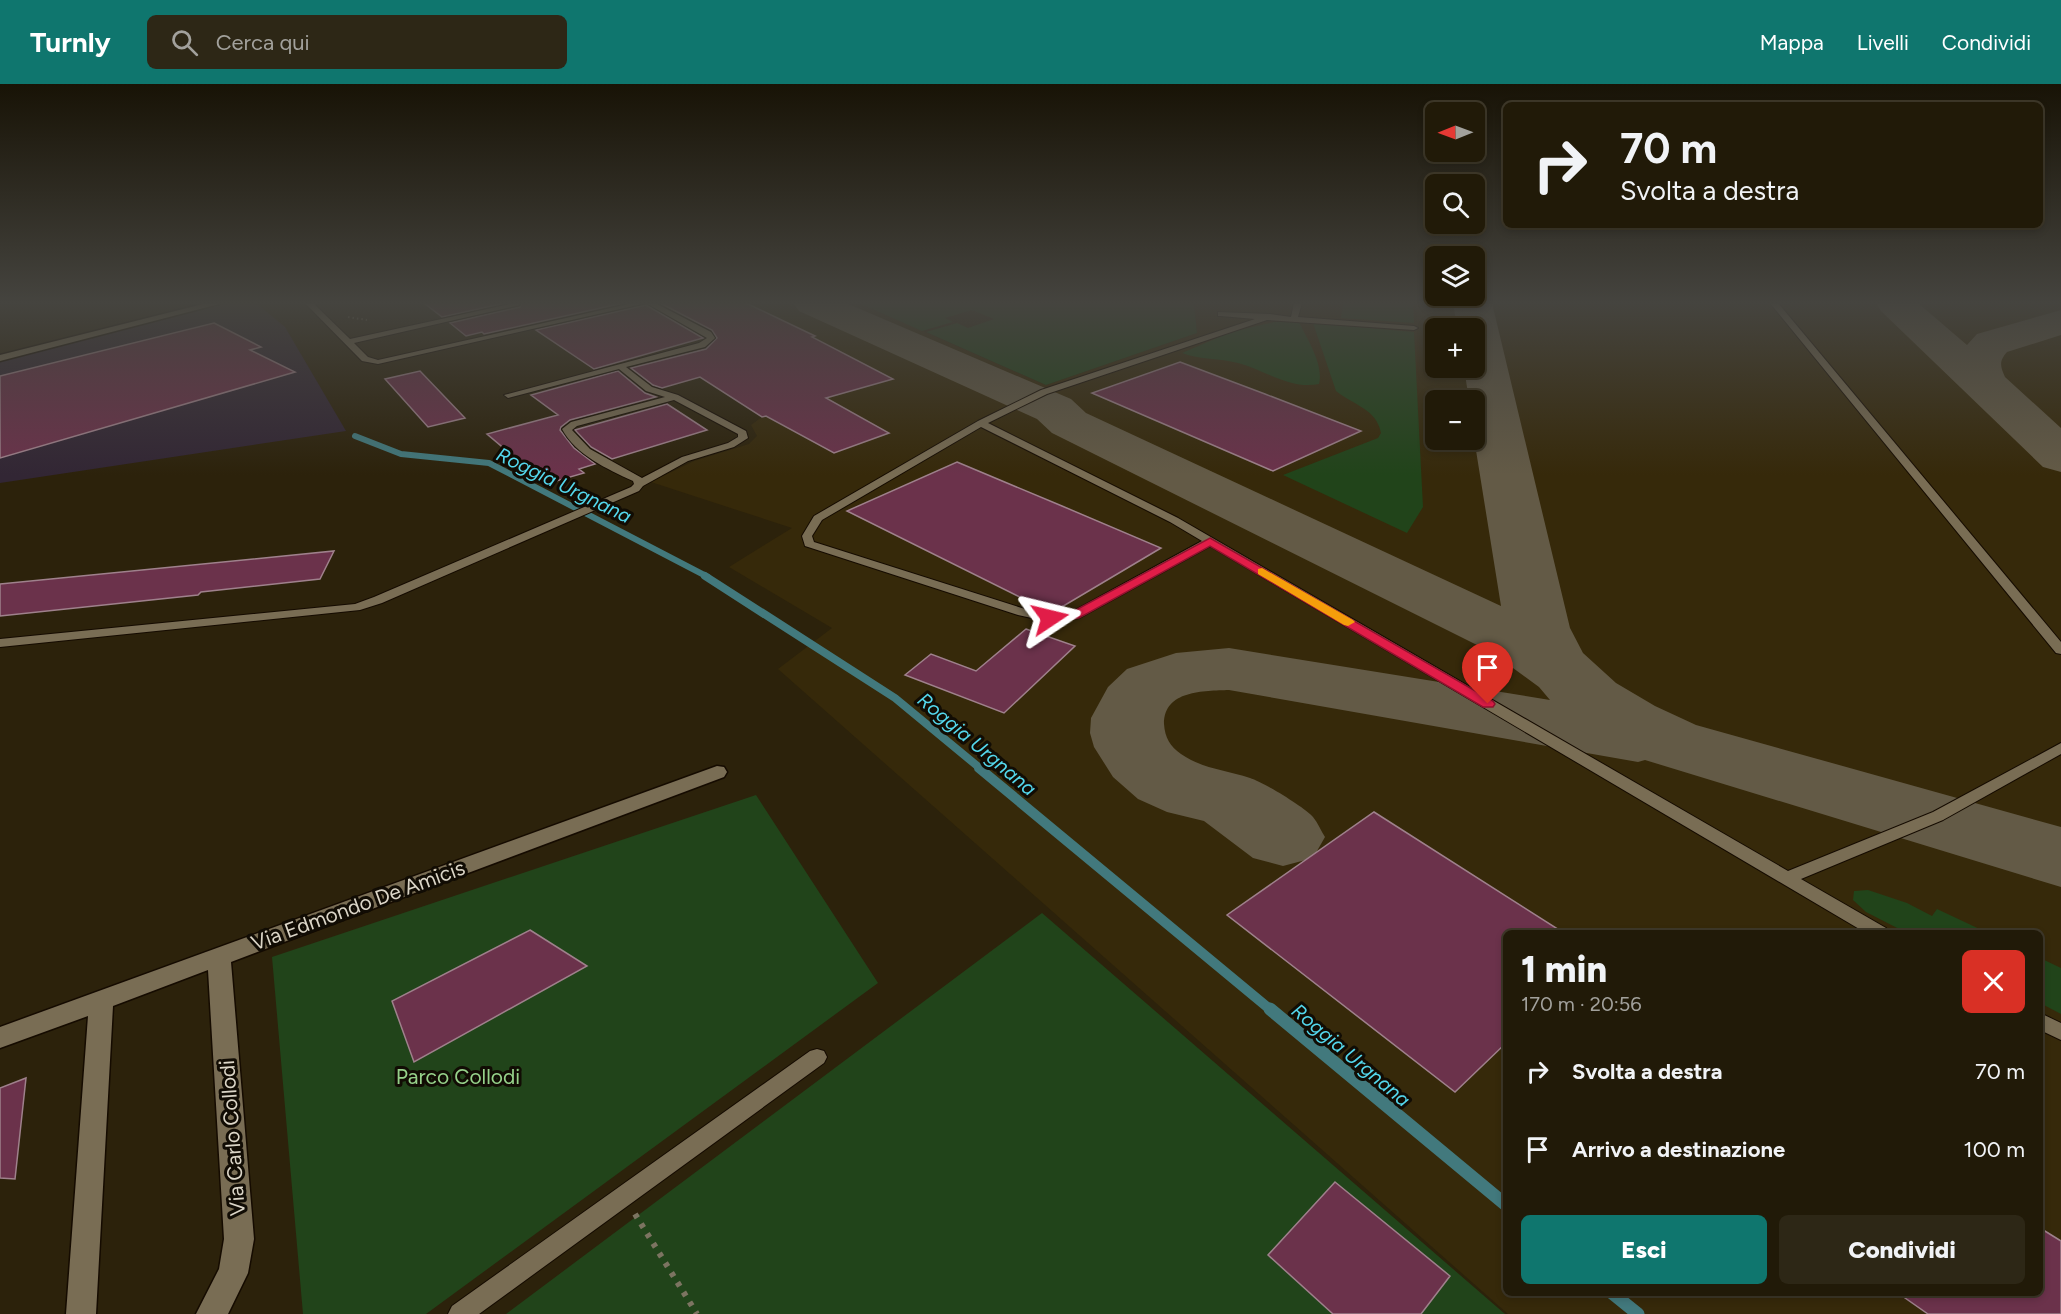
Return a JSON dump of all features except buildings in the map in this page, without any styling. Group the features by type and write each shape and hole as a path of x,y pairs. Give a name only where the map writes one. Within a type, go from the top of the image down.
{"street":[{"name":"Via Edmondo De Amicis","path":"0,1038 717,772"},
{"name":"Via Carlo Collodi","path":"215,1313 233,1273 239,1239 219,956"},
{"path":"81,1314 101,1001"}],"lane":[{"path":"371,360 387,360"},
{"path":"508,394 642,360"},
{"path":"1136,360 1044,392 981,423 818,518 811,526 807,536 809,544 1022,612 1050,618 1075,615 1210,541"},
{"path":"1821,360 2061,650"},
{"path":"0,643 356,607 378,600 635,489 639,484 685,459 731,445 743,438 743,433 675,396 649,388 620,366"},
{"path":"639,484 638,479 598,458 575,441 567,429 574,424 675,396"},
{"path":"981,423 1153,509 1210,541 1875,930"},
{"path":"1787,878 1938,816 2061,748"},
{"path":"2043,1023 2061,1032"},
{"path":"460,1314 817,1057"}],"path":[{"path":"624,1196 697,1314"}],"shaded area":[{"path":"0,360 305,360 346,431 0,483"},
{"path":"857,360 990,360 1046,385 1117,360 1425,360 1425,378 1485,378 1485,360 2061,360 2061,1314 1508,1314 778,669 832,628 729,567 792,528 651,482 694,461 749,444 757,436 751,425 762,417 892,379"}],"green space":[{"path":"990,360 1117,360 1046,385"},
{"path":"1226,360 1317,360 1319,384 1288,382"},
{"path":"1326,360 1415,360 1423,507 1407,533 1283,475 1378,438 1381,433 1375,418 1336,391"},
{"name":"Parco Collodi","path":"756,795 878,983 426,1314 303,1314 272,957"},
{"path":"1868,890 1907,903 1932,916 1937,909 1982,930 1901,930 1866,912 1853,900 1854,891"},
{"path":"1042,913 1505,1314 506,1314"},
{"path":"2043,959 2061,968 2061,1014 2043,1005"}],"waterway":[{"name":"Roggia Urgnana","path":"355,436 401,454 489,463 708,577"},
{"name":"Roggia Urgnana","path":"705,576 895,698 981,769"},
{"name":"Roggia Urgnana","path":"979,768 1272,1011"},
{"name":"Roggia Urgnana","path":"1270,1009 1503,1203"},
{"name":"Roggia Urgnana","path":"1616,1296 1638,1314"}],"taxiway":[{"path":"944,360 1054,409 1069,423 1515,638 1561,672"},
{"path":"1484,360 1537,628 1546,649 1574,684 1609,711 1669,742 2061,857"},
{"path":"1958,360 2004,402"},
{"path":"1979,360 1978,366 1985,383 2061,456"},
{"path":"1283,837 1227,799 1180,788 1152,771 1140,760 1127,733 1128,718 1134,702 1142,692 1152,684 1176,674 1229,669 1638,738"}],"slow traffic":[{"path":"1262,572 1348,622"}],"route":[{"path":"1050,618 1075,615 1210,541 1488,704"}]}
